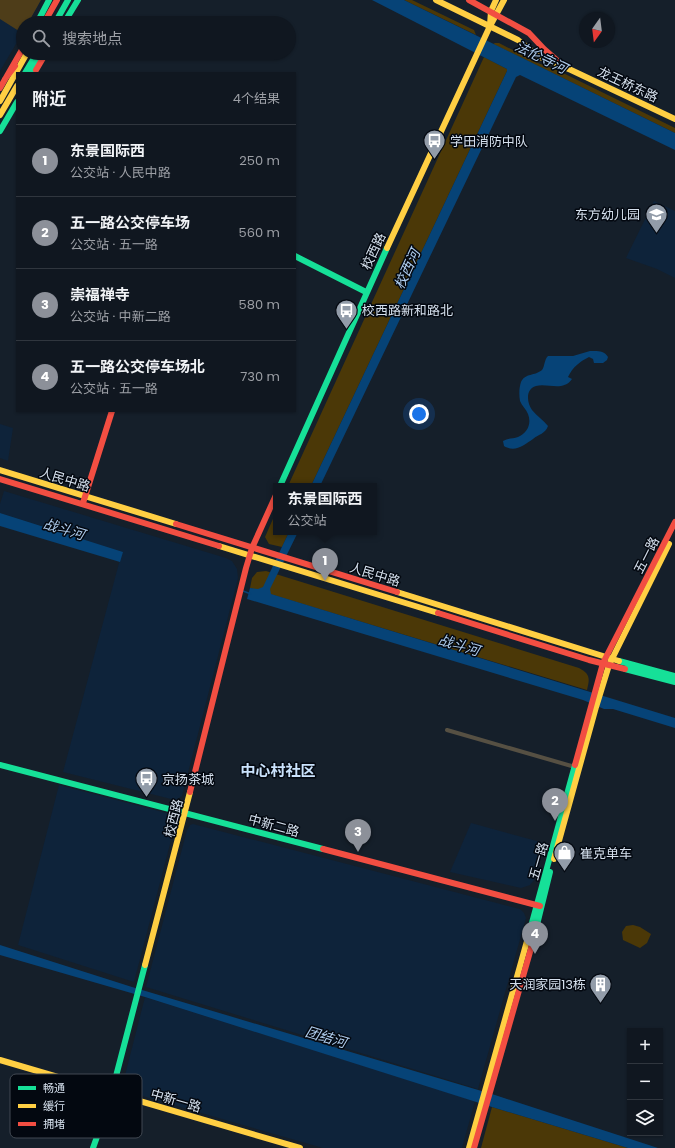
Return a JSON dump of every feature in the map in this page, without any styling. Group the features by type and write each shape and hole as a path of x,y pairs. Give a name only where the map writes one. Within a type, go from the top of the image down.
{"main road":[{"path":"41,16 49,0"},
{"path":"48,16 57,0"},
{"path":"59,16 68,0"},
{"path":"68,16 78,0"},
{"name":"龙王桥东路","path":"436,0 518,40 540,57 675,119"},
{"name":"龙王桥东路","path":"469,0 492,11 529,33 554,60 571,70"},
{"name":"校西路","path":"490,26 492,11 496,0"},
{"name":"校西路","path":"281,483 366,292 490,26 504,0"},
{"path":"6,79 16,60"},
{"path":"0,88 20,60"},
{"path":"0,101 21,60"},
{"path":"26,72 33,60"},
{"path":"33,72 39,60"},
{"path":"34,72 41,60"},
{"path":"0,115 16,88"},
{"path":"0,131 15,109"},
{"path":"296,257 366,292"},
{"path":"83,503 112,412"},
{"name":"人民中路","path":"0,470 288,558 607,661 675,676"},
{"name":"人民中路","path":"0,479 675,682"},
{"name":"校西路","path":"117,1074 185,813 250,555 273,502"},
{"name":"五一路","path":"474,1148 483,1107 593,706 607,661 675,522"},
{"name":"五一路","path":"607,661 675,532"},
{"name":"五一路","path":"539,906 580,768 593,706"},
{"name":"中新二路","path":"0,765 539,906"},
{"name":"中新一路","path":"0,1060 49,1074"},
{"name":"中新一路","path":"142,1101 300,1148"},
{"name":"五一路","path":"469,1148 483,1107"},
{"name":"校西路","path":"93,1148 97,1138"}],"street":[{"path":"447,730 580,768"}],"shaded area":[{"path":"0,0 41,0 32,16 16,16 16,44 0,71"},
{"path":"0,0 41,0 32,16 16,16 16,29 0,19"},
{"path":"404,0 412,0 474,30 476,35"},
{"path":"499,43 538,63 559,71 675,128 675,133 493,44"},
{"path":"484,57 507,69 507,71 312,483 289,483"},
{"name":"东方幼儿园","path":"654,201 675,211 675,278 657,269 626,258"},
{"path":"0,424 13,428 8,461 0,458"},
{"path":"4,491 226,558 232,561 237,569 238,578 182,796 179,798 175,800 63,772 122,552 0,513 0,504"},
{"path":"273,519 273,535 288,535 282,547 269,544 265,537"},
{"path":"266,571 579,668 587,674 589,682 587,690 250,588 252,578 257,572"},
{"path":"59,785 174,815 176,821 134,982 18,945"},
{"path":"471,823 544,843 534,880 530,885 521,888 450,872"},
{"path":"193,824 520,909 526,918 478,1089 146,987 187,830 190,825"},
{"path":"633,925 640,927 651,934 647,943 640,948 623,940 622,932 626,926"},
{"path":"145,997 475,1101 462,1148 323,1148 142,1096 142,1074 125,1074"},
{"path":"492,1107 628,1148 481,1148"}],"water":[{"path":"372,0 404,0 675,133 675,150 520,75 516,77 321,483 312,483 507,71 507,69"},
{"path":"590,351 600,351 604,353 608,357 607,360 603,363 594,363 593,359 589,357 579,363 572,370 568,377 572,379 568,383 560,386 541,385 530,390 528,396 529,404 532,410 548,426 545,431 519,447 512,449 504,446 503,441 516,438 521,435 526,431 529,425 528,414 520,401 519,392 523,379 542,370 548,356 573,356"},
{"path":"0,513 123,552 120,562 0,526"},
{"path":"288,535 297,535 270,589 271,594 675,718 675,728 613,709 604,709 583,700 247,599 250,588 258,589 263,587"},
{"path":"0,945 132,987 495,1095 658,1148 628,1148 492,1107 145,997 0,955"}],"waterway":[{"name":"战斗河","path":"243,591 251,594"}],"traffic: fast":[{"path":"41,16 49,0"},
{"path":"59,16 68,0"},
{"path":"68,16 78,0"},
{"path":"26,72 33,60"},
{"path":"32,72 38,60"},
{"path":"0,131 16,104"},
{"path":"281,483 387,248"},
{"path":"296,257 366,292"},
{"path":"619,661 675,676"},
{"path":"625,669 675,682"},
{"path":"0,765 323,849"},
{"path":"527,941 575,765"},
{"path":"532,945 550,872"},
{"path":"117,1074 145,965"},
{"path":"93,1148 97,1138"}],"traffic: slow":[{"path":"436,0 518,40 540,57 675,119"},
{"path":"490,25 491,11 496,0"},
{"path":"387,248 490,26 504,0"},
{"path":"16,72 23,60"},
{"path":"0,101 16,73"},
{"path":"0,115 16,88"},
{"path":"0,470 176,524"},
{"path":"554,859 609,665 669,544"},
{"path":"219,546 438,613"},
{"path":"397,592 619,661"},
{"path":"145,965 190,792"},
{"path":"469,1148 527,941"},
{"path":"0,1060 48,1074"},
{"path":"142,1102 300,1148"}],"traffic: jam":[{"path":"48,16 57,0"},
{"path":"469,0 529,33 560,63"},
{"path":"0,88 16,60"},
{"path":"36,70 42,60"},
{"path":"5,79 15,66"},
{"path":"83,503 112,412"},
{"path":"0,479 219,546"},
{"path":"190,792 246,568 252,548 273,502"},
{"path":"575,765 603,663 675,522"},
{"path":"176,524 397,592"},
{"path":"438,613 589,660 625,669"},
{"path":"323,849 540,906"},
{"path":"474,1148 532,945"}],"place":[{"name":"学田消防中队","path":"435,160"},
{"name":"东方幼儿园","path":"656,234"},
{"name":"校西路新和路北","path":"346,330"},
{"name":"东景国际西","path":"325,581"},
{"name":"京扬茶城","path":"147,798"},
{"name":"五一路公交停车场","path":"555,821"},
{"name":"崇福禅寺","path":"358,852"},
{"name":"崔克单车","path":"565,872"},
{"name":"五一路公交停车场北","path":"535,954"},
{"name":"天润家园13栋","path":"601,1004"}],"district":[{"name":"中心村社区","path":"278,771"}],"water label":[{"name":"法伦寺河","path":"541,57"},
{"name":"校西河","path":"407,269"},
{"name":"团结河","path":"326,1037"}]}
